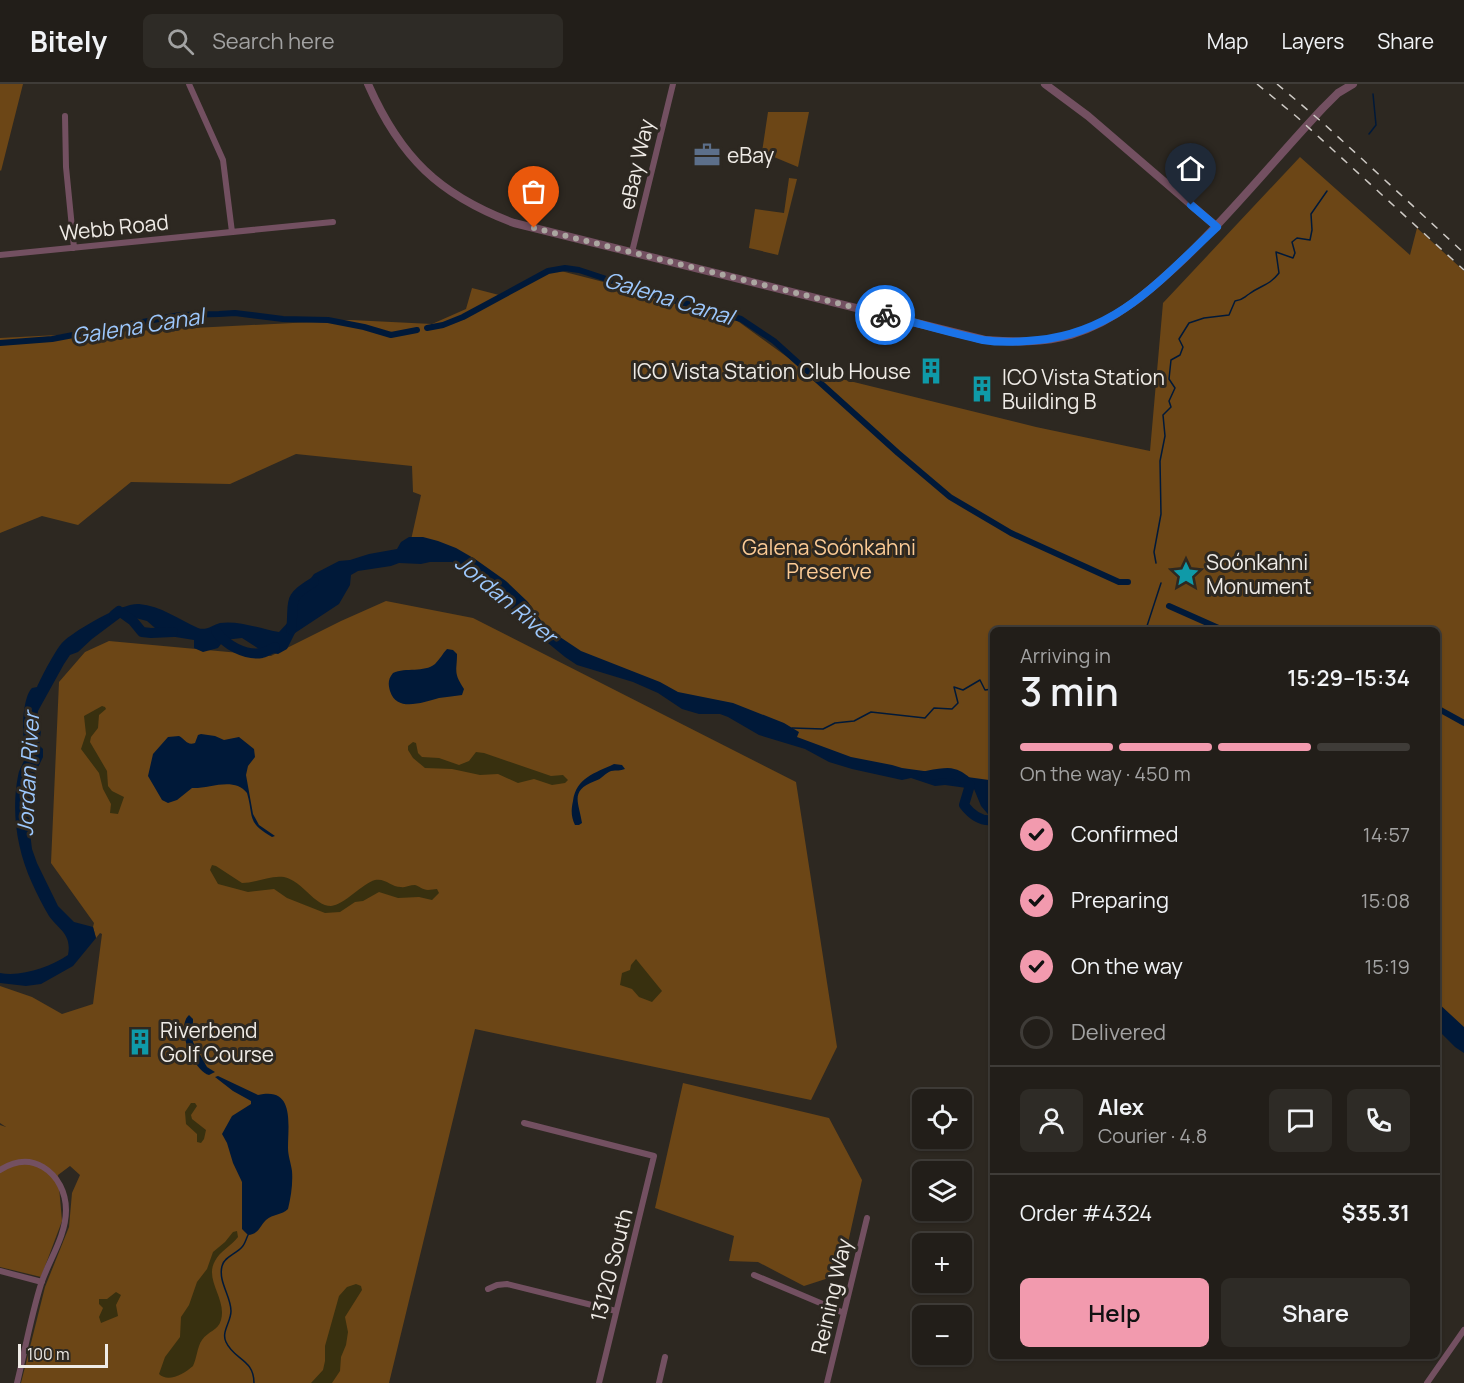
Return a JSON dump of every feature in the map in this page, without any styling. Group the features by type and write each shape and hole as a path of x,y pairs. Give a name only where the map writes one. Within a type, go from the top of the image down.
{"street":[{"path":"189,84 223,160 232,232"},
{"path":"368,84 388,126 420,167 448,190 487,212 514,223 985,340 1020,342 1070,335 1094,327 1129,307 1154,287 1217,227 1323,108 1338,93 1353,84"},
{"name":"eBay Way","path":"632,252 673,84"},
{"path":"1045,84 1088,116 1217,227"},
{"path":"65,117 67,177 74,248"},
{"name":"Webb Road","path":"0,255 333,222"},
{"name":"13120 South","path":"524,1124 654,1156 599,1383"},
{"path":"0,1170 16,1162 26,1161 45,1168 57,1180 65,1198 66,1219 42,1282 17,1383"},
{"name":"Reining Way","path":"827,1383 867,1218"},
{"path":"0,1271 42,1282"},
{"path":"754,1275 844,1313"},
{"path":"488,1289 507,1284 616,1311"},
{"path":"1427,1383 1464,1330"},
{"path":"659,1383 665,1357"}],"green space":[{"path":"0,84 23,84 1,171 0,170"},
{"path":"768,112 809,112 798,167 762,152"},
{"name":"Galena Soónkahni Preserve","path":"1300,157 1410,255 1417,228 1464,271 1464,1036 1440,1012 1440,627 990,627 990,793 962,775 952,773 933,775 870,765 684,698 573,650 460,554 411,540 421,495 413,492 412,466 296,454 230,484 131,482 78,525 42,516 0,533 0,338 351,320 432,324 466,309 472,288 499,295 557,270 728,314 805,370 1036,427 1150,451 1163,303"},
{"path":"789,178 797,179 778,255 749,248 755,209 784,213"},
{"name":"Riverbend Golf Course","path":"386,601 473,618 796,782 837,1047 811,1100 475,1029 389,1383 21,1383 45,1287 69,1227 72,1193 80,1175 70,1166 58,1175 62,1221 41,1277 0,1267 0,1125 6,1127 0,1123 0,986 32,997 62,1014 93,1004 102,934 100,933 96,938 94,923 51,863 59,682 85,652 109,641 271,656"},
{"path":"683,1083 829,1118 862,1180 841,1274 804,1286 758,1262 729,1261 734,1236 655,1208"}],"sand":[{"path":"102,706 106,709 99,715 98,728 90,742 107,771 108,786 112,791 124,797 118,814 110,813 111,804 103,789 99,773 81,749 86,734 84,716"},
{"path":"413,742 416,743 418,753 422,757 439,758 459,765 469,761 476,752 484,753 551,776 563,775 568,780 565,783 552,785 534,779 518,783 498,774 480,775 452,769 425,768 413,758 408,750 408,746"},
{"path":"212,865 242,883 274,877 291,879 319,902 331,906 342,902 375,880 382,880 397,887 415,885 426,890 437,889 439,893 432,900 419,897 398,898 379,892 363,901 355,902 340,912 325,913 287,898 274,889 248,892 218,884 210,870"},
{"path":"636,959 662,991 652,1002 639,997 632,989 620,985 622,973 630,970"},
{"path":"191,1103 197,1106 191,1115 192,1119 206,1130 201,1143 197,1142 197,1134 186,1124 185,1112"},
{"path":"237,1231 238,1237 220,1254 212,1268 222,1312 220,1324 202,1340 193,1366 171,1378 163,1377 159,1374 165,1357 180,1337 181,1317 189,1305 197,1282 207,1269 213,1252 233,1232"},
{"path":"356,1284 361,1286 362,1290 345,1317 348,1332 341,1357 340,1371 332,1383 311,1383 323,1370 325,1346 339,1296 347,1287"},
{"path":"116,1292 121,1295 116,1305 118,1316 101,1323 99,1317 103,1308 99,1304 99,1299 107,1299"}],"water":[{"path":"409,537 423,537 456,548 506,581 528,602 542,622 581,651 660,682 678,692 733,703 784,723 799,732 797,737 851,757 902,768 989,780 990,816 981,806 974,789 935,786 911,778 902,780 829,762 805,749 759,735 728,717 720,714 699,714 682,709 658,693 633,682 577,665 521,621 503,598 478,575 452,562 399,563 358,571 351,575 350,585 339,604 295,633 287,649 278,654 262,651 242,638 224,640 218,648 203,652 194,648 194,640 163,635 147,621 124,615 78,652 70,655 38,711 37,722 41,731 39,745 43,749 43,757 31,782 30,833 37,863 58,906 74,922 93,927 96,938 73,966 41,984 26,986 0,983 0,973 17,974 36,970 68,955 66,937 49,916 22,857 15,817 18,776 26,754 23,728 27,698 32,688 37,687 62,643 100,618 122,608 139,604 162,610 201,629 227,622 279,632 292,618 296,599 314,574 339,561 397,549 401,542"},
{"path":"447,649 457,654 456,672 464,689 462,695 411,704 398,702 393,698 389,684 393,673 431,667"},
{"path":"201,734 224,740 239,737 254,749 255,757 248,766 246,775 253,814 259,825 275,836 272,837 258,827 252,818 247,793 235,785 192,788 177,800 168,803 162,800 148,776 153,754 168,737 179,736 192,744"},
{"path":"614,764 622,765 625,769 609,772 587,785 579,793 578,803 582,823 575,825 572,807 578,787 588,777"},
{"path":"1440,1005 1464,1027 1464,1053 1440,1032"},
{"path":"189,1015 193,1019 193,1042 207,1067 215,1072 209,1075 197,1065 188,1048 184,1029"},
{"path":"218,1076 258,1095 278,1096 284,1101 287,1109 288,1151 292,1168 292,1190 288,1209 269,1218 257,1232 248,1235 242,1229 242,1182 222,1134 232,1116 251,1104 251,1101 215,1077"}],"waterway":[{"path":"1369,134 1376,125 1373,94"},
{"path":"1156,563 1154,552 1161,514 1160,461 1165,436 1163,415 1171,407 1169,401 1175,388 1169,379 1171,360 1180,355 1183,347 1179,339 1189,323 1204,318 1229,315 1235,301 1243,299 1275,277 1279,273 1276,252 1293,258 1295,253 1292,242 1297,238 1310,240 1311,214 1327,191"},
{"name":"Galena Canal","path":"427,328 443,325 463,317 548,271 565,268 579,270 655,295 741,319 774,341 950,497 1011,533 1119,582 1128,582"},
{"name":"Galena Canal","path":"0,343 52,339 180,315 235,313 283,319 328,320 391,335 417,330"},
{"name":"Jordan River","path":"291,630 295,597 314,582"},
{"path":"1146,627 1161,583"},
{"name":"Galena Canal","path":"1169,606 1216,627"},
{"name":"Jordan River","path":"114,615 119,611 133,621 142,632 173,632"},
{"name":"Jordan River","path":"216,631 225,641 249,653 262,653 275,647"},
{"path":"792,728 823,729 835,723 854,721 871,712 925,718 934,708 952,709 958,703 954,687 963,690 980,680 985,690 990,689"},
{"name":"Galena Canal","path":"1440,710 1464,723"},
{"name":"Jordan River","path":"926,776 945,773 960,776 970,785 964,805 977,817 990,820"},
{"path":"248,1235 242,1247 223,1263 221,1272 231,1311 225,1331 226,1342 229,1348 251,1369 254,1383"}],"railway":[{"path":"1257,84 1297,117 1464,270"},
{"path":"1277,84 1323,123 1464,253"}],"way so far":[{"path":"534,228 885,315"}],"place":[{"name":"eBay","path":"707,155"},
{"name":"ICO Vista Station Club House","path":"931,371"},
{"name":"ICO Vista Station Building B","path":"982,389"},
{"name":"Soónkahni Monument","path":"1186,574"},
{"name":"Riverbend Golf Course","path":"140,1042"}],"route":[{"path":"885,315 985,340 1020,342 1051,339 1094,327 1129,307 1154,287 1217,227 1191,205"}]}
